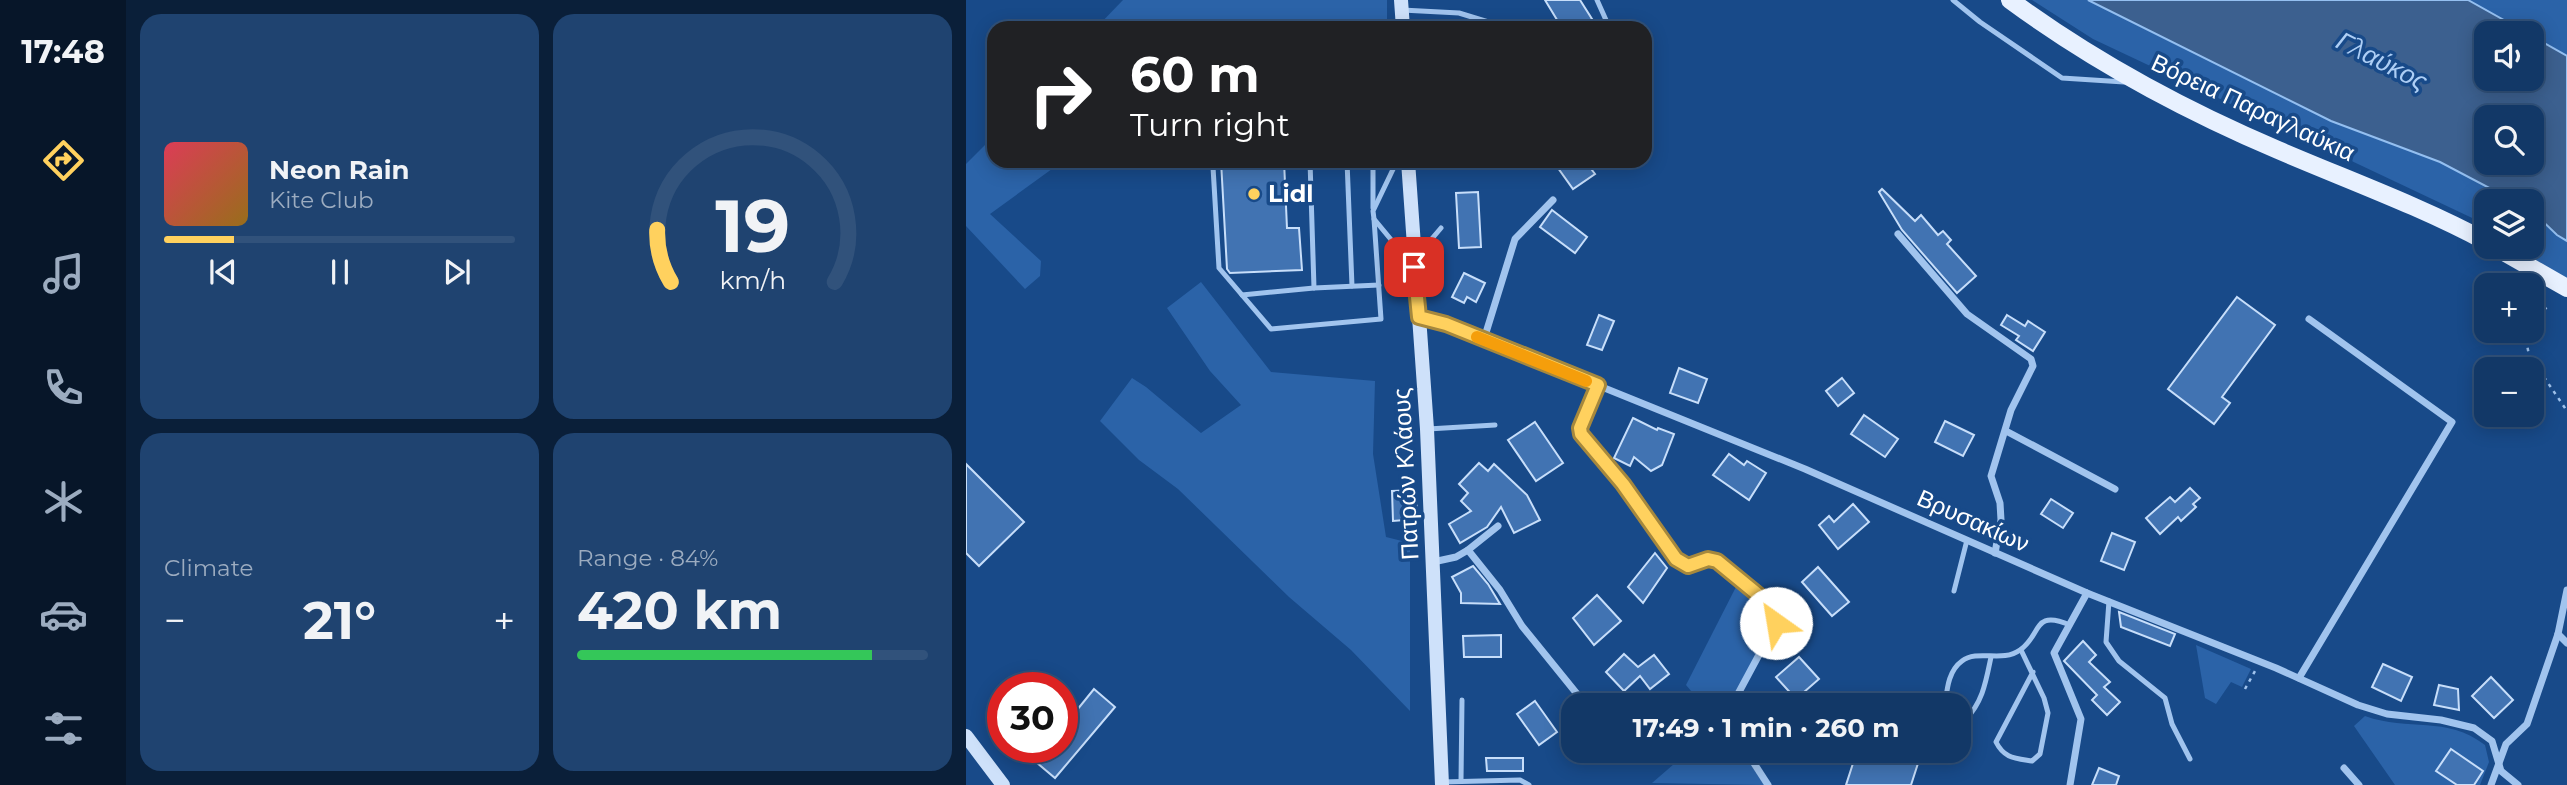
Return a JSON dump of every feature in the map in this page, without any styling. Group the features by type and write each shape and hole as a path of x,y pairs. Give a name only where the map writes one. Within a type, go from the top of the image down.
{"main road":[{"name":"Βόρεια Παραγλαύκια","path":"2010,0 2086,53 2138,82 2275,149 2399,200 2474,236"},
{"name":"Πατρών Κλάους","path":"1408,168 1427,429 1442,783"},
{"path":"2516,259 2567,288"},
{"path":"966,736 1003,785"}],"street":[{"path":"1484,340 1515,239 1553,200"},
{"path":"1898,233 1967,314 2031,359 2033,366 2011,410 1991,476 2000,503 2001,520 1995,553"},
{"name":"Βρυσακίων","path":"1419,317 1436,320 1793,464 2087,593 2376,711 2441,720 2474,728 2491,741 2505,776 2518,785"},
{"path":"2300,678 2452,422 2309,319"},
{"path":"1598,385 1580,428 1581,434 1623,484 1676,559 1688,566 1708,559 1717,561 1769,603 1775,611 1775,625 1738,693"},
{"path":"2006,432 2115,489"},
{"path":"1433,562 1468,550 1498,526"},
{"path":"1468,550 1500,590 1522,626 1576,693"},
{"path":"2491,785 2498,762 2511,737 2526,724 2558,634 2567,590"},
{"path":"2070,785 2081,719 2054,653 2087,593"},
{"path":"2558,634 2567,643"},
{"path":"1754,763 1768,785"},
{"path":"2344,768 2359,785"}],"lane":[{"path":"1597,0 1605,21"},
{"path":"1953,0 2062,79 2138,82"},
{"path":"1401,5 1488,21"},
{"path":"1213,168 1219,268 1271,328 1381,319 1373,168"},
{"path":"1310,168 1314,288"},
{"path":"1346,168 1352,286"},
{"path":"1374,211 1394,168"},
{"path":"1374,219 1414,263 1441,228"},
{"path":"1242,295 1379,285"},
{"path":"1427,429 1495,425"},
{"path":"1954,591 1967,540"},
{"path":"2109,601 2106,642 2119,662 2165,698 2172,724 2190,759"},
{"path":"1946,693 1948,681 1960,662 1971,656 2005,657 2021,650 2040,622 2059,621 2070,625"},
{"path":"2021,650 2033,672 2045,698 2048,713 2040,754 2032,761 2001,752 1996,742 2033,672"},
{"path":"1971,714 1984,693 1991,657"},
{"path":"1461,781 1462,700"},
{"path":"1442,783 1520,780 1529,785"}],"path":[{"path":"2544,310 2550,304"},
{"path":"2527,343 2529,355 2567,411"},
{"path":"2245,690 2259,662"}],"shaded area":[{"path":"1123,0 1387,0 1387,21 1103,21"},
{"path":"2032,0 2088,0 2331,121 2440,162 2491,189 2474,189 2474,219 2093,39"},
{"path":"2468,0 2567,0 2567,56 2544,43 2544,21 2506,21"},
{"path":"987,143 987,168 1053,168 990,214 1041,261 1040,276 1025,289 966,226 966,164"},
{"path":"2544,223 2567,241 2567,282 2534,259 2544,259"},
{"path":"1201,282 1271,372 1375,381 1373,454 1386,537 1410,543 1410,711 1351,650 1289,597 1178,489 1139,460 1100,421 1132,378 1201,433 1241,405 1210,371 1167,308"},
{"path":"1738,583 1770,608 1775,619 1739,693 1693,693 1686,685"},
{"path":"2196,645 2251,669 2242,687 2231,682 2216,704 2205,698"},
{"path":"2365,716 2381,721 2456,730 2485,745 2489,762 2480,785 2395,785 2354,726"},
{"path":"1675,763 1750,763 1764,785 1652,783"}],"water":[{"name":"Γλαύκος","path":"2088,0 2468,0 2506,21 2474,21 2474,91 2544,91 2544,43 2567,56 2567,241 2544,223 2544,189 2491,189 2440,162 2331,121"}],"building":[{"path":"1545,0 1580,0 1592,19 1589,21 1558,21"},
{"name":"Lidl","path":"1221,168 1284,168 1287,228 1299,228 1302,270 1230,273 1227,269"},
{"path":"1558,168 1590,168 1595,174 1573,189"},
{"path":"1882,189 1915,221 1921,215 1938,235 1943,231 1951,240 1947,244 1976,276 1957,293 1902,230 1879,192"},
{"path":"1478,192 1481,247 1459,248 1456,193"},
{"path":"1552,210 1587,237 1575,253 1540,227"},
{"path":"1464,273 1485,283 1476,302 1467,297 1464,303 1452,297"},
{"path":"2237,297 2275,325 2222,397 2230,403 2214,424 2168,389"},
{"path":"1599,315 1614,321 1602,350 1587,345"},
{"path":"2007,315 2025,326 2028,321 2045,332 2033,351 2016,340 2019,336 2001,325"},
{"path":"1679,368 1707,379 1698,403 1670,393"},
{"path":"1842,378 1854,393 1838,406 1826,391"},
{"path":"1864,415 1898,439 1885,457 1851,434"},
{"path":"1633,418 1657,430 1658,428 1674,434 1662,465 1651,471 1634,457 1630,466 1614,458"},
{"path":"1945,421 1974,435 1963,456 1935,442"},
{"path":"1535,422 1563,463 1536,481 1508,440"},
{"path":"1729,454 1744,465 1747,461 1766,473 1749,500 1713,475"},
{"path":"1479,463 1488,471 1494,464 1527,495 1540,520 1514,533 1501,507 1487,527 1460,543 1449,524 1471,511 1461,501 1468,493 1459,484"},
{"path":"966,464 1024,522 979,566 966,553"},
{"path":"2190,488 2200,498 2193,504 2196,507 2181,521 2178,517 2160,534 2146,518 2170,497 2175,502"},
{"path":"1416,490 1417,519 1393,521 1392,491"},
{"path":"2051,499 2073,513 2063,528 2041,514"},
{"path":"1853,504 1869,522 1838,549 1819,525 1829,516 1834,522"},
{"path":"2112,533 2135,542 2124,570 2101,561"},
{"path":"1655,553 1667,568 1643,603 1628,587"},
{"path":"1473,566 1500,604 1461,603 1461,593 1452,577"},
{"path":"1818,567 1849,602 1832,616 1802,582"},
{"path":"1597,595 1621,621 1594,645 1573,618"},
{"path":"2119,612 2175,634 2170,646 2121,627"},
{"path":"1501,635 1501,657 1464,657 1463,636"},
{"path":"2083,641 2096,655 2089,662 2110,682 2104,687 2120,702 2107,715 2092,700 2097,695 2064,661"},
{"path":"1624,654 1638,667 1654,655 1669,674 1650,689 1640,676 1624,691 1606,672"},
{"path":"1799,657 1819,679 1803,693 1791,693 1776,677"},
{"path":"2383,664 2412,677 2401,701 2372,687"},
{"path":"2491,677 2513,700 2494,718 2472,696"},
{"path":"2439,685 2458,689 2459,710 2434,705"},
{"path":"1094,689 1115,707 1078,751 1078,709"},
{"path":"1535,701 1557,732 1539,745 1517,714"},
{"path":"2451,749 2483,771 2474,785 2457,785 2436,771"},
{"path":"1486,758 1523,758 1523,771 1487,771"},
{"path":"1037,763 1068,763 1055,778"},
{"path":"1853,763 1918,763 1911,785 1846,785"},
{"path":"2099,768 2119,776 2116,785 2092,785"}],"slow traffic":[{"path":"1477,337 1586,381"}],"place":[{"name":"Lidl","path":"1254,194"}],"route":[{"path":"1414,267 1419,317 1436,320 1598,385 1580,428 1581,434 1623,484 1680,563 1688,566 1708,559 1717,561 1773,607 1777,615 1776,623"}]}
